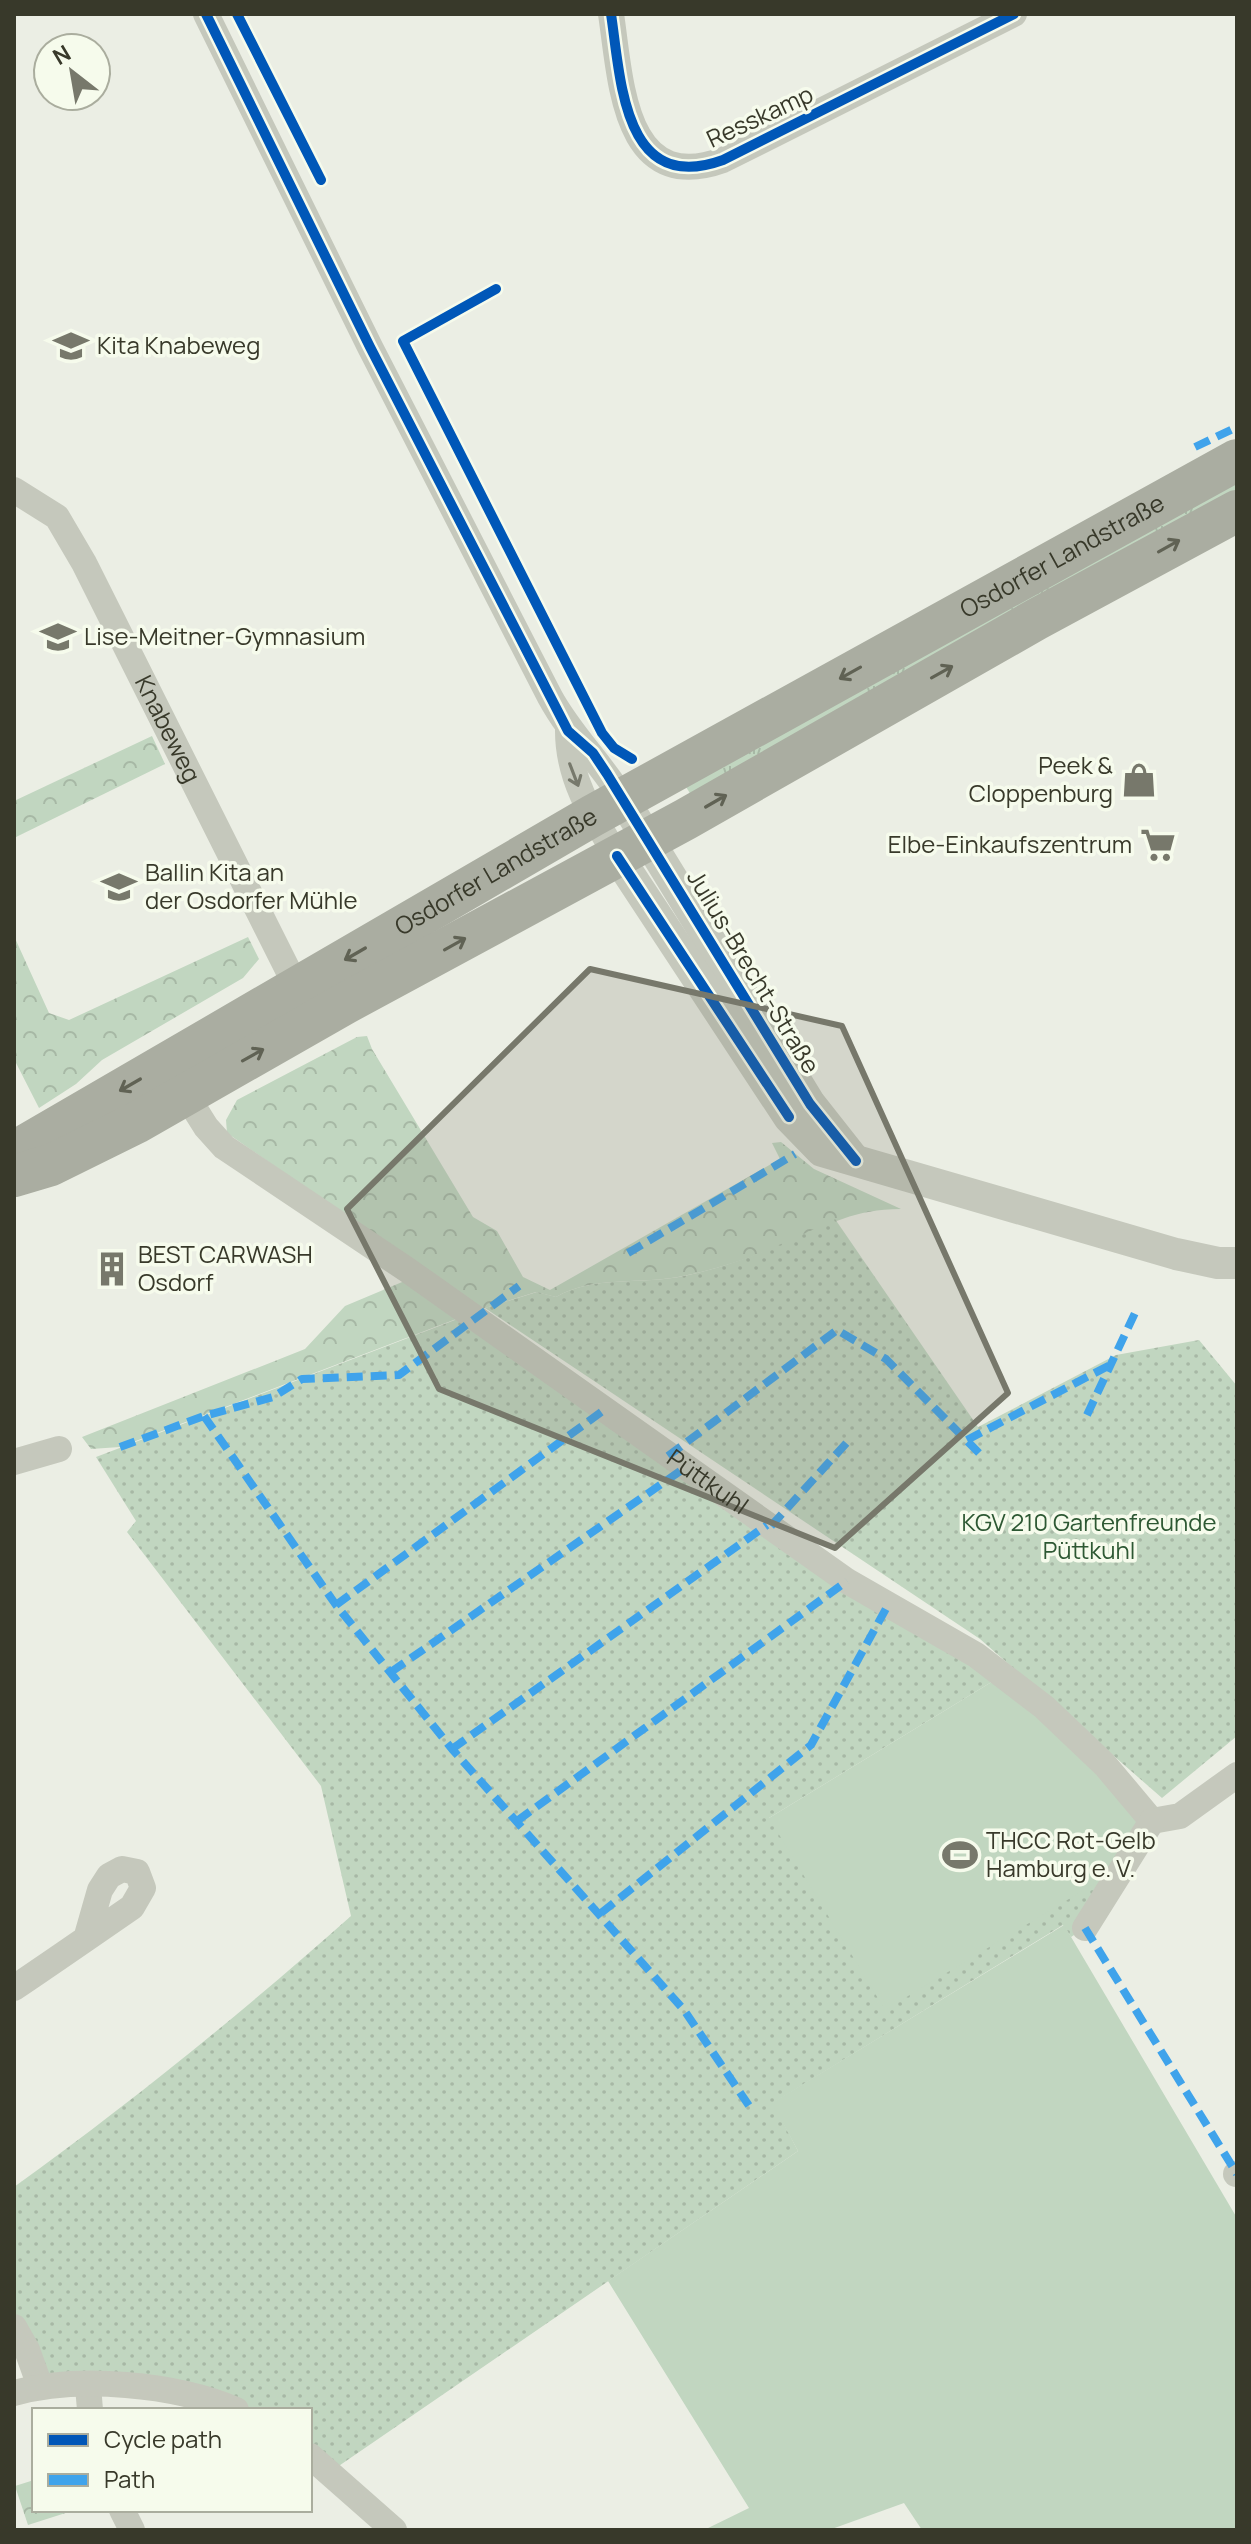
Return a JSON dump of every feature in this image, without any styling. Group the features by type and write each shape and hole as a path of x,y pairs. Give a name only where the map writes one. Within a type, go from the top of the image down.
{"main road":[{"name":"Osdorfer Landstraße","path":"14,1176 69,1156 136,1123 176,1079 297,988 607,808 1237,460"},
{"name":"Osdorfer Landstraße","path":"14,1156 28,1144 176,1079 633,848 1037,619 1237,511"}],"street":[{"path":"206,14 377,360 568,731 593,753 607,808"},
{"name":"Resskamp","path":"611,14 623,94 634,131 643,145 658,158 698,166 723,160 1014,14"},
{"name":"Knabeweg","path":"14,490 57,517 84,563 297,988"},
{"path":"568,731 571,770 607,808"},
{"name":"Julius-Brecht-Straße","path":"607,808 798,1129 822,1151 1176,1254 1218,1263 1237,1263"},
{"name":"Püttkuhl","path":"176,1079 224,1147 406,1269 847,1581 994,1668 1044,1707 1105,1765 1152,1821"},
{"path":"14,1462 59,1449"},
{"path":"1085,1928 1152,1821 1180,1816 1237,1775"},
{"path":"14,1988 86,1939"},
{"path":"14,2327 40,2386"},
{"path":"14,2393 40,2386 89,2398 164,2387 230,2408"},
{"path":"312,2458 394,2530"},
{"path":"123,2512 132,2530"}],"highlighted area":[{"path":"590,969 842,1026 1008,1393 835,1548 439,1389 347,1209"}],"green space":[{"path":"1237,473 1237,492 691,795 683,782"},
{"path":"152,736 165,764 14,838 14,801"},
{"path":"14,936 49,1013 69,1020 248,937 259,959 243,978 102,1060 76,1084 39,1108 14,1059"},
{"path":"367,1036 473,1217 497,1231 523,1277 550,1290 780,1159 772,1143 781,1142 814,1169 901,1209 856,1215 750,1257 697,1273 667,1279 602,1283 570,1290 556,1297 536,1292 485,1308 120,1447 91,1449 82,1437 305,1349 345,1306 426,1272 227,1133 226,1120 237,1100 357,1037"},
{"name":"KGV 210 Gartenfreunde Püttkuhl","path":"835,1219 978,1427 1116,1355 1199,1340 1237,1386 1237,1736 1162,1798 980,1639 485,1308 537,1292 556,1297 570,1290 602,1283 684,1276 761,1252"},
{"path":"468,1315 1003,1675 769,1818 1102,1879 1085,1928 1071,1937 1063,1925 773,2103 798,2151 330,2472 312,2458 312,2408 217,2408 40,2386 14,2327 14,2187 186,2056 351,1916 321,1786 127,1532 136,1521 96,1457"},
{"name":"THCC Rot-Gelb Hamburg e. V.","path":"1003,1675 1152,1821 1102,1879 885,2010 769,1818"},
{"path":"1064,1925 1237,2218 1237,2530 922,2530 904,2503 829,2530 704,2530 749,2508 608,2281 798,2151 772,2103"},
{"path":"32,2481 32,2512 69,2512 28,2525 15,2486"}],"marked path":[{"path":"1195,447 1237,427"},
{"path":"628,1253 795,1154"},
{"path":"120,1447 204,1416 273,1397 302,1379 399,1375 519,1286"},
{"path":"1087,1415 1135,1313"},
{"path":"668,1456 837,1330 886,1359 979,1453"},
{"path":"967,1440 1110,1365"},
{"path":"336,1605 604,1410"},
{"path":"204,1416 336,1605 452,1749 684,2010 752,2110"},
{"path":"771,1526 851,1438"},
{"path":"391,1672 686,1467"},
{"path":"452,1749 767,1525"},
{"path":"517,1821 847,1581"},
{"path":"601,1913 811,1745 888,1605"},
{"path":"1085,1928 1237,2174"}],"cycle path":[{"path":"206,14 370,347 568,731 593,753 810,1104 856,1161"},
{"path":"237,14 321,180"},
{"path":"611,14 624,99 633,125 646,147 665,162 690,167 723,160 1014,14"},
{"path":"496,289 403,341 602,733 614,748 632,759"},
{"path":"617,856 789,1117"}],"place":[{"name":"Kita Knabeweg","path":"71,346"},
{"name":"Lise-Meitner-Gymnasium","path":"58,637"},
{"name":"Peek & Cloppenburg","path":"1139,780"},
{"name":"Elbe-Einkaufszentrum","path":"1158,845"},
{"name":"Ballin Kita an der Osdorfer Mühle","path":"119,887"},
{"name":"BEST CARWASH Osdorf","path":"112,1269"},
{"name":"THCC Rot-Gelb Hamburg e. V.","path":"960,1855"}]}
